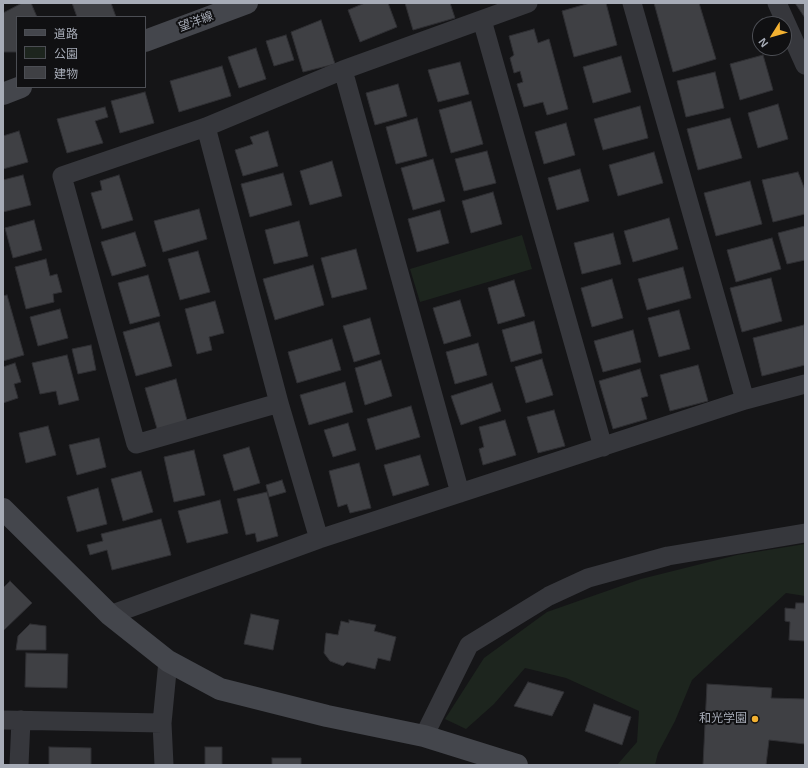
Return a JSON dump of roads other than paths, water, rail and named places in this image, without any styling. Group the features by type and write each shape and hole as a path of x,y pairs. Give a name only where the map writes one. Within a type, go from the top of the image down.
{"street":[{"name":"望洋線","path":"146,41 247,3"},
{"path":"279,403 136,444 62,176 206,127 343,70 528,3"},
{"path":"632,3 745,400"},
{"path":"777,3 804,60"},
{"path":"482,20 604,447"},
{"path":"343,70 460,493"},
{"path":"3,94 18,88"},
{"path":"206,127 279,403 318,539"},
{"path":"110,615 318,539 745,400 805,384"},
{"path":"3,510 110,615 168,661 220,689 327,716 424,736 517,765"},
{"path":"424,736 469,645 549,596 588,578 668,556 805,533"},
{"path":"164,765 162,723 168,661"},
{"path":"19,765 12,720 162,723"}],"place":[{"name":"和光学園","path":"755,719"}]}
